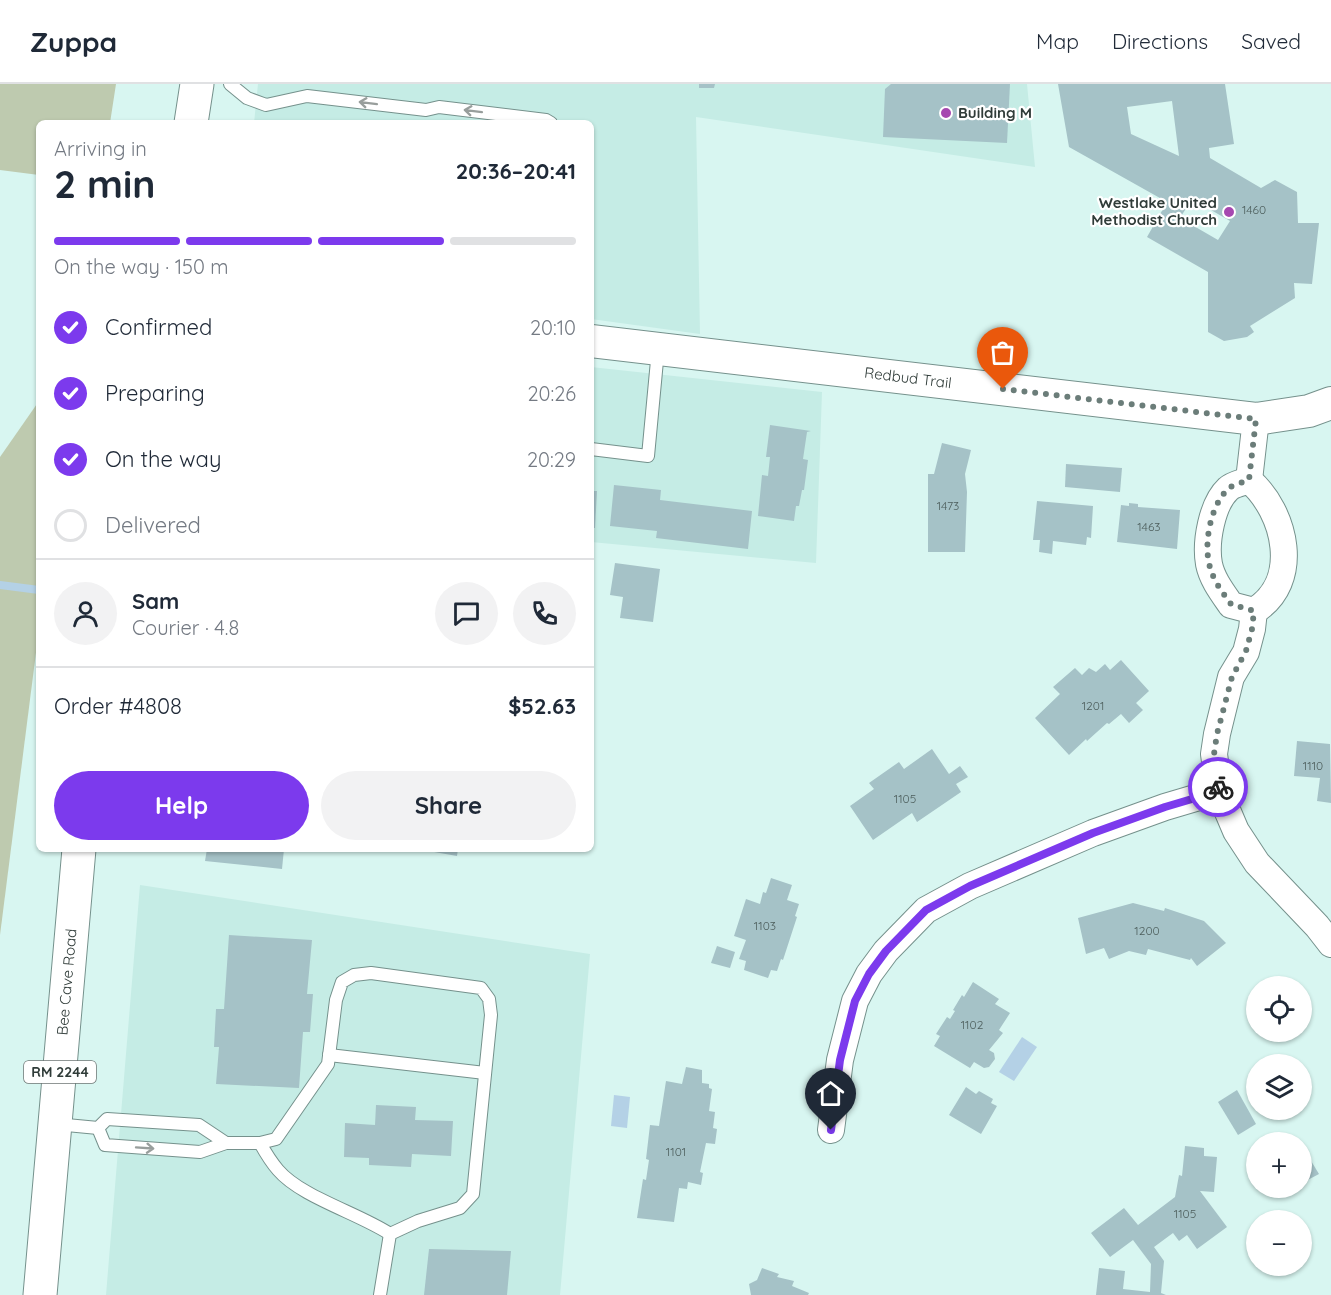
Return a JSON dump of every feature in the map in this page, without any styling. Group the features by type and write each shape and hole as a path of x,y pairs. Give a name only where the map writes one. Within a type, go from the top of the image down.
{"main road":[{"path":"191,120 197,84"},
{"name":"Bee Cave Road","path":"40,1295 79,852"}],"street":[{"name":"Redbud Trail","path":"594,341 1256,419 1309,411 1331,403"},
{"path":"1249,480 1256,419"},
{"path":"1249,480 1261,490 1272,509 1285,555 1281,581 1265,604 1254,611 1231,604 1216,583 1209,563 1208,535 1217,502 1229,487 1249,480"},
{"path":"1254,611 1246,651 1232,677 1217,734 1214,754 1219,791 1236,831 1257,863 1317,926 1331,944"},
{"path":"831,1130 840,1060 855,1001 869,974 886,951 926,910 970,886 1093,833 1165,807 1219,791"}],"lane":[{"path":"230,84 247,98 266,105 307,96 426,110 439,107 546,120"},
{"path":"424,120 426,110"},
{"path":"594,449 648,456 658,349"},
{"path":"98,1128 105,1145 200,1152 226,1143 260,1143 276,1139 328,1065 336,1000 342,982 354,975 372,973 481,988 489,999 490,1015 474,1194 460,1208 418,1221 390,1234"},
{"path":"329,1055 485,1073"},
{"path":"98,1128 107,1119 199,1125 226,1143"},
{"path":"55,1124 98,1128"},
{"path":"260,1143 279,1172 304,1190 357,1215 390,1234"},
{"path":"380,1295 390,1234"}],"shaded area":[{"path":"0,84 116,84 110,120 36,120 36,175 0,170"},
{"path":"258,84 1027,84 1035,167 696,117 700,334 594,319 594,120 254,120"},
{"path":"594,367 822,392 816,563 594,542"},
{"path":"36,405 36,653 0,935 0,457"},
{"path":"140,885 590,954 560,1295 106,1295"}],"water":[{"path":"1022,1037 1037,1047 1014,1081 999,1072"},
{"path":"614,1095 630,1097 627,1128 611,1126"}],"building":[{"path":"699,84 715,84 714,88 699,88"},
{"name":"Building M","path":"891,84 1010,84 1007,143 883,137 885,89"},
{"name":"Westlake United Methodist Church","path":"1058,84 1225,84 1234,144 1209,148 1210,158 1261,188 1275,180 1297,192 1298,223 1319,223 1312,284 1294,283 1295,298 1250,326 1254,332 1247,337 1224,341 1208,332 1208,272 1147,237 1167,202 1069,147","holes":["1172,101 1179,156 1131,134 1127,107","1192,199 1230,221 1218,240 1180,218"]},
{"path":"770,425 811,431 807,432 803,459 808,460 804,490 802,490 799,506 796,506 794,521 758,516 762,475 768,476 770,457 766,457"},
{"path":"942,443 971,450 965,474 967,492 965,552 928,552 928,474 934,474"},
{"path":"1066,464 1122,468 1120,492 1065,487"},
{"path":"614,485 661,490 660,500 752,511 748,549 656,538 657,531 610,526"},
{"path":"594,491 597,491 595,528"},
{"path":"1037,501 1093,506 1091,538 1087,537 1086,545 1053,541 1052,554 1039,552 1040,540 1033,540"},
{"path":"1129,503 1138,504 1138,507 1180,510 1177,549 1117,542 1121,505 1129,506"},
{"path":"615,563 660,569 653,622 620,618 623,597 610,595"},
{"path":"1121,660 1149,691 1136,703 1143,710 1129,723 1121,714 1087,741 1086,739 1069,755 1035,718 1060,694 1053,687 1075,668 1082,675 1089,668 1096,672 1105,664 1110,670"},
{"path":"1297,741 1330,744 1331,803 1317,801 1320,778 1294,776"},
{"path":"932,749 949,774 960,766 968,777 956,784 961,792 917,822 912,813 873,840 850,806 874,789 869,783 899,762 904,769"},
{"path":"206,852 284,852 282,869 205,861"},
{"path":"434,852 458,852 457,856"},
{"path":"771,878 792,885 787,900 799,904 783,960 781,959 777,971 771,970 768,978 744,970 746,961 739,959 746,940 734,936 746,899 760,904 763,892 766,893"},
{"path":"1133,903 1164,911 1165,908 1204,921 1226,943 1197,966 1191,958 1190,960 1148,949 1146,955 1129,951 1109,959 1104,948 1086,954 1078,918"},
{"path":"229,935 312,940 307,994 313,994 310,1032 303,1032 299,1088 216,1084 219,1047 214,1047 216,1009 224,1009"},
{"path":"717,946 735,952 730,968 711,963"},
{"path":"973,982 999,999 995,1004 1010,1013 999,1030 1003,1033 989,1050 994,1053 995,1059 989,1067 984,1068 974,1062 970,1068 934,1046 940,1036 936,1034 947,1017 950,1019 962,995 964,997"},
{"path":"686,1067 702,1070 702,1083 709,1084 709,1088 712,1089 709,1111 715,1112 713,1128 717,1129 715,1144 706,1143 700,1172 703,1173 701,1185 688,1182 687,1189 679,1188 674,1222 637,1218 643,1179 646,1180 649,1160 646,1159 650,1125 659,1126 666,1081 682,1084"},
{"path":"966,1087 976,1094 979,1091 993,1099 991,1103 997,1106 981,1134 949,1115"},
{"path":"1237,1090 1246,1106 1246,1120 1254,1120 1256,1124 1238,1135 1218,1102"},
{"path":"376,1105 416,1107 415,1120 453,1121 451,1156 412,1154 411,1167 369,1165 369,1158 344,1157 345,1123 375,1125"},
{"path":"1185,1146 1204,1148 1204,1156 1217,1157 1214,1192 1200,1191 1227,1227 1197,1249 1187,1235 1179,1241 1173,1233 1154,1247 1164,1261 1161,1293 1166,1295 1096,1295 1099,1268 1125,1271 1123,1289 1150,1292 1151,1264 1133,1240 1110,1257 1091,1233 1124,1208 1138,1225 1175,1197 1179,1175 1182,1176"},
{"path":"1312,1162 1319,1174 1312,1178"},
{"path":"429,1249 511,1251 507,1295 424,1295"},
{"path":"762,1268 779,1274 777,1277 794,1281 792,1286 809,1293 808,1295 751,1295 749,1284 757,1280"}],"waterway":[{"path":"0,585 36,590"}],"way so far":[{"path":"1003,389 1256,419 1249,480 1229,487 1217,502 1208,535 1209,563 1216,583 1231,604 1254,611 1246,651 1232,677 1217,734 1214,754 1218,787"}],"place":[{"name":"Building M","path":"946,113"},
{"name":"Westlake United Methodist Church","path":"1229,212"}],"route":[{"path":"831,1130 840,1060 855,1001 869,974 886,951 926,910 970,886 1078,839 1165,807 1219,791 1218,787"}]}
